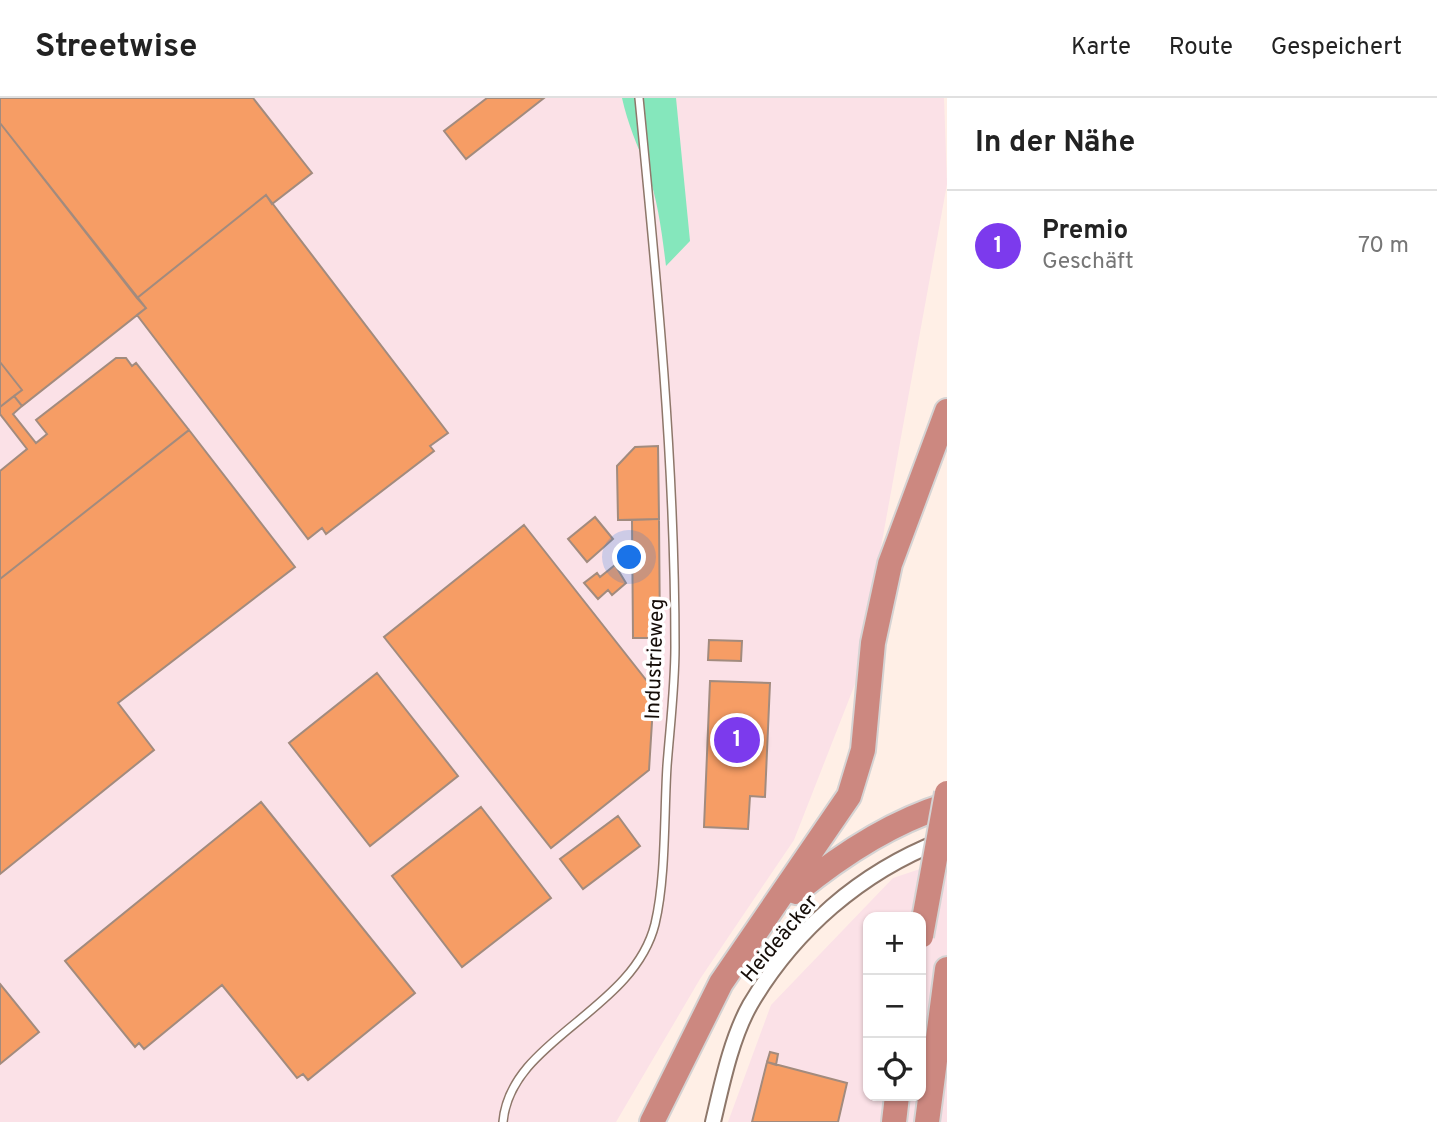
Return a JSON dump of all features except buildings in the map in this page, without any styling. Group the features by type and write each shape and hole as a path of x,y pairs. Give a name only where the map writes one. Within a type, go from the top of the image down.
{"highway":[{"path":"652,1122 721,983 835,821 858,773 880,606 890,565 947,411"},
{"path":"925,912 947,793"},
{"path":"771,912 832,862 876,836 947,805"},
{"path":"927,1122 947,969"},
{"path":"894,1122 896,1101"}],"street":[{"name":"Heideäcker","path":"713,1122 733,1049 749,1007 800,938 848,891 880,870 947,839"}],"lane":[{"name":"Industrieweg","path":"503,1122 503,1113 524,1073 544,1049 621,985 634,968 654,925 675,649 670,426 639,98"}],"shaded area":[{"path":"0,98 944,98 947,184 857,679 794,840 700,979 616,1122 0,1122"},
{"path":"947,860 947,1122 728,1122 771,1005 893,878"}],"green space":[{"path":"622,98 676,98 690,241 666,266 654,193"}],"place":[{"name":"Premio","path":"737,740"}]}
